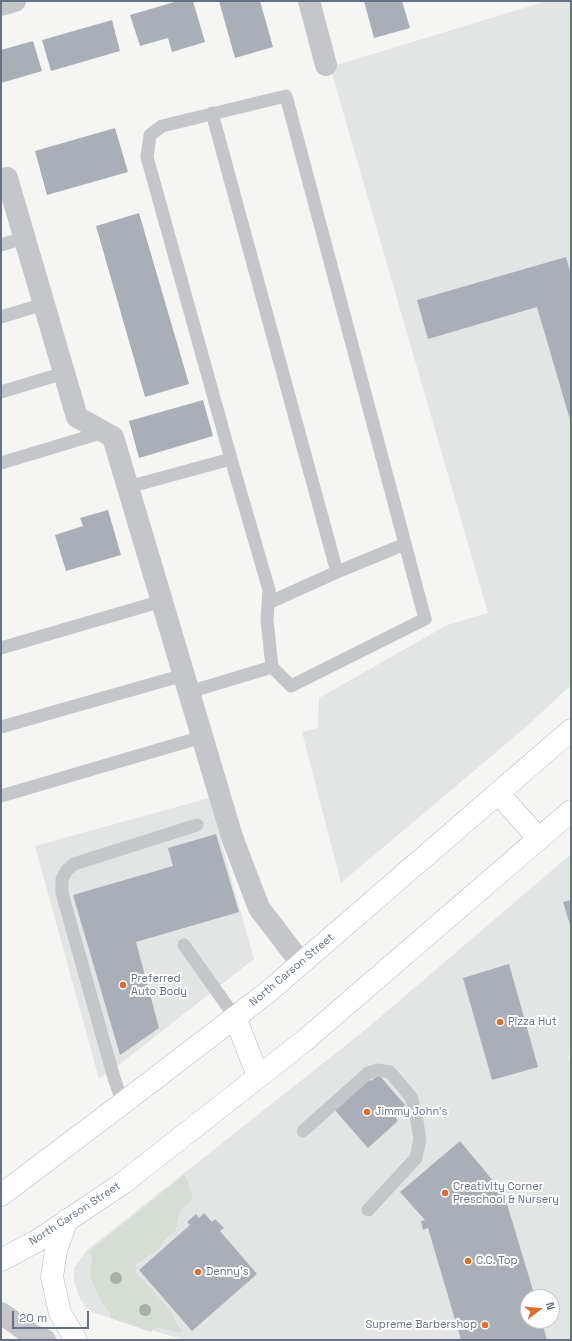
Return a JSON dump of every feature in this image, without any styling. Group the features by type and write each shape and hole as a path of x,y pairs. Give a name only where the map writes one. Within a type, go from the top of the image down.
{"main road":[{"name":"North Carson Street","path":"1,1195 124,1103 268,992 571,730"},
{"path":"498,792 539,839"},
{"name":"North Carson Street","path":"1,1260 37,1241 123,1183 304,1041 571,811"},
{"path":"235,1017 258,1076"},
{"path":"67,1220 56,1250 52,1277 60,1313 76,1340"}],"street":[{"path":"1,5 15,1"},
{"path":"309,1 326,65"},
{"path":"4,179 24,238 77,417 113,437 232,837 259,908 301,963"},
{"path":"1,1313 32,1335 45,1340"}],"lane":[{"path":"286,96 424,619 291,686 272,667 267,620 269,590 231,459 147,157 150,135 162,126 286,96"},
{"path":"212,113 337,572"},
{"path":"1,245 24,238"},
{"path":"1,317 44,304"},
{"path":"1,392 64,373"},
{"path":"1,463 104,432"},
{"path":"128,487 231,459"},
{"path":"268,603 405,544"},
{"path":"1,648 162,601"},
{"path":"1,726 186,683 272,667"},
{"path":"1,796 202,738"},
{"path":"124,1103 114,1078 64,901 62,879 67,870 74,864 197,825"},
{"path":"184,945 235,1017"},
{"path":"303,1131 368,1074 378,1070 390,1072 411,1096 420,1139 416,1158 368,1210"}],"shaded area":[{"path":"547,1 571,1 571,685 526,727 341,883 302,732 318,728 319,698 447,625 488,613 330,67"},
{"path":"209,798 254,959 99,1079 35,846"},
{"path":"571,854 571,1055 568,1056 571,1065 571,1340 184,1340 91,1312 81,1301 74,1282 74,1268 87,1250 365,1030"},
{"path":"184,1175 188,1182 189,1189 193,1194 191,1201 182,1208 179,1213 175,1232 166,1238 159,1249 136,1264 136,1273 171,1312 182,1333 159,1328 153,1329 151,1332 110,1318 110,1313 101,1301 91,1278 90,1272 92,1260 90,1251"}],"building":[{"path":"178,1 193,1 205,42 172,52 168,38 140,46 130,15"},
{"path":"219,1 260,1 273,47 235,58"},
{"path":"364,1 402,1 410,28 374,38"},
{"path":"112,20 120,51 51,71 42,40"},
{"path":"33,41 42,71 1,83 1,50"},
{"path":"115,128 128,172 47,195 35,151"},
{"path":"139,213 189,384 145,397 96,226"},
{"path":"566,257 571,275 571,423 537,307 428,339 417,300"},
{"path":"203,400 213,436 139,458 129,421"},
{"path":"108,510 121,555 66,571 55,535 83,526 80,518"},
{"name":"Preferred Auto Body","path":"216,834 239,912 136,942 159,1028 120,1055 73,895 173,866 168,848"},
{"path":"571,900 571,928 563,902"},
{"name":"Pizza Hut","path":"509,964 538,1067 492,1080 463,978"},
{"name":"Jimmy John's","path":"379,1075 405,1105 394,1115 398,1121 368,1148 334,1109 369,1079 371,1081"},
{"path":"460,1141 504,1194 533,1289 520,1289 520,1329 544,1329 547,1340 461,1340 428,1228 423,1230 421,1221 425,1220 400,1192"},
{"name":"Denny's","path":"204,1213 212,1222 215,1219 224,1228 220,1231 257,1274 192,1331 139,1270 190,1225 187,1222 196,1214 199,1218"}],"place":[{"name":"Preferred Auto Body","path":"123,985"},
{"name":"Pizza Hut","path":"500,1022"},
{"name":"Jimmy John's","path":"367,1112"},
{"name":"Creativity Corner Preschool & Nursery","path":"445,1193"},
{"name":"C.C. Top","path":"468,1261"},
{"name":"Denny's","path":"198,1272"},
{"name":"Supreme Barbershop","path":"485,1325"}]}
